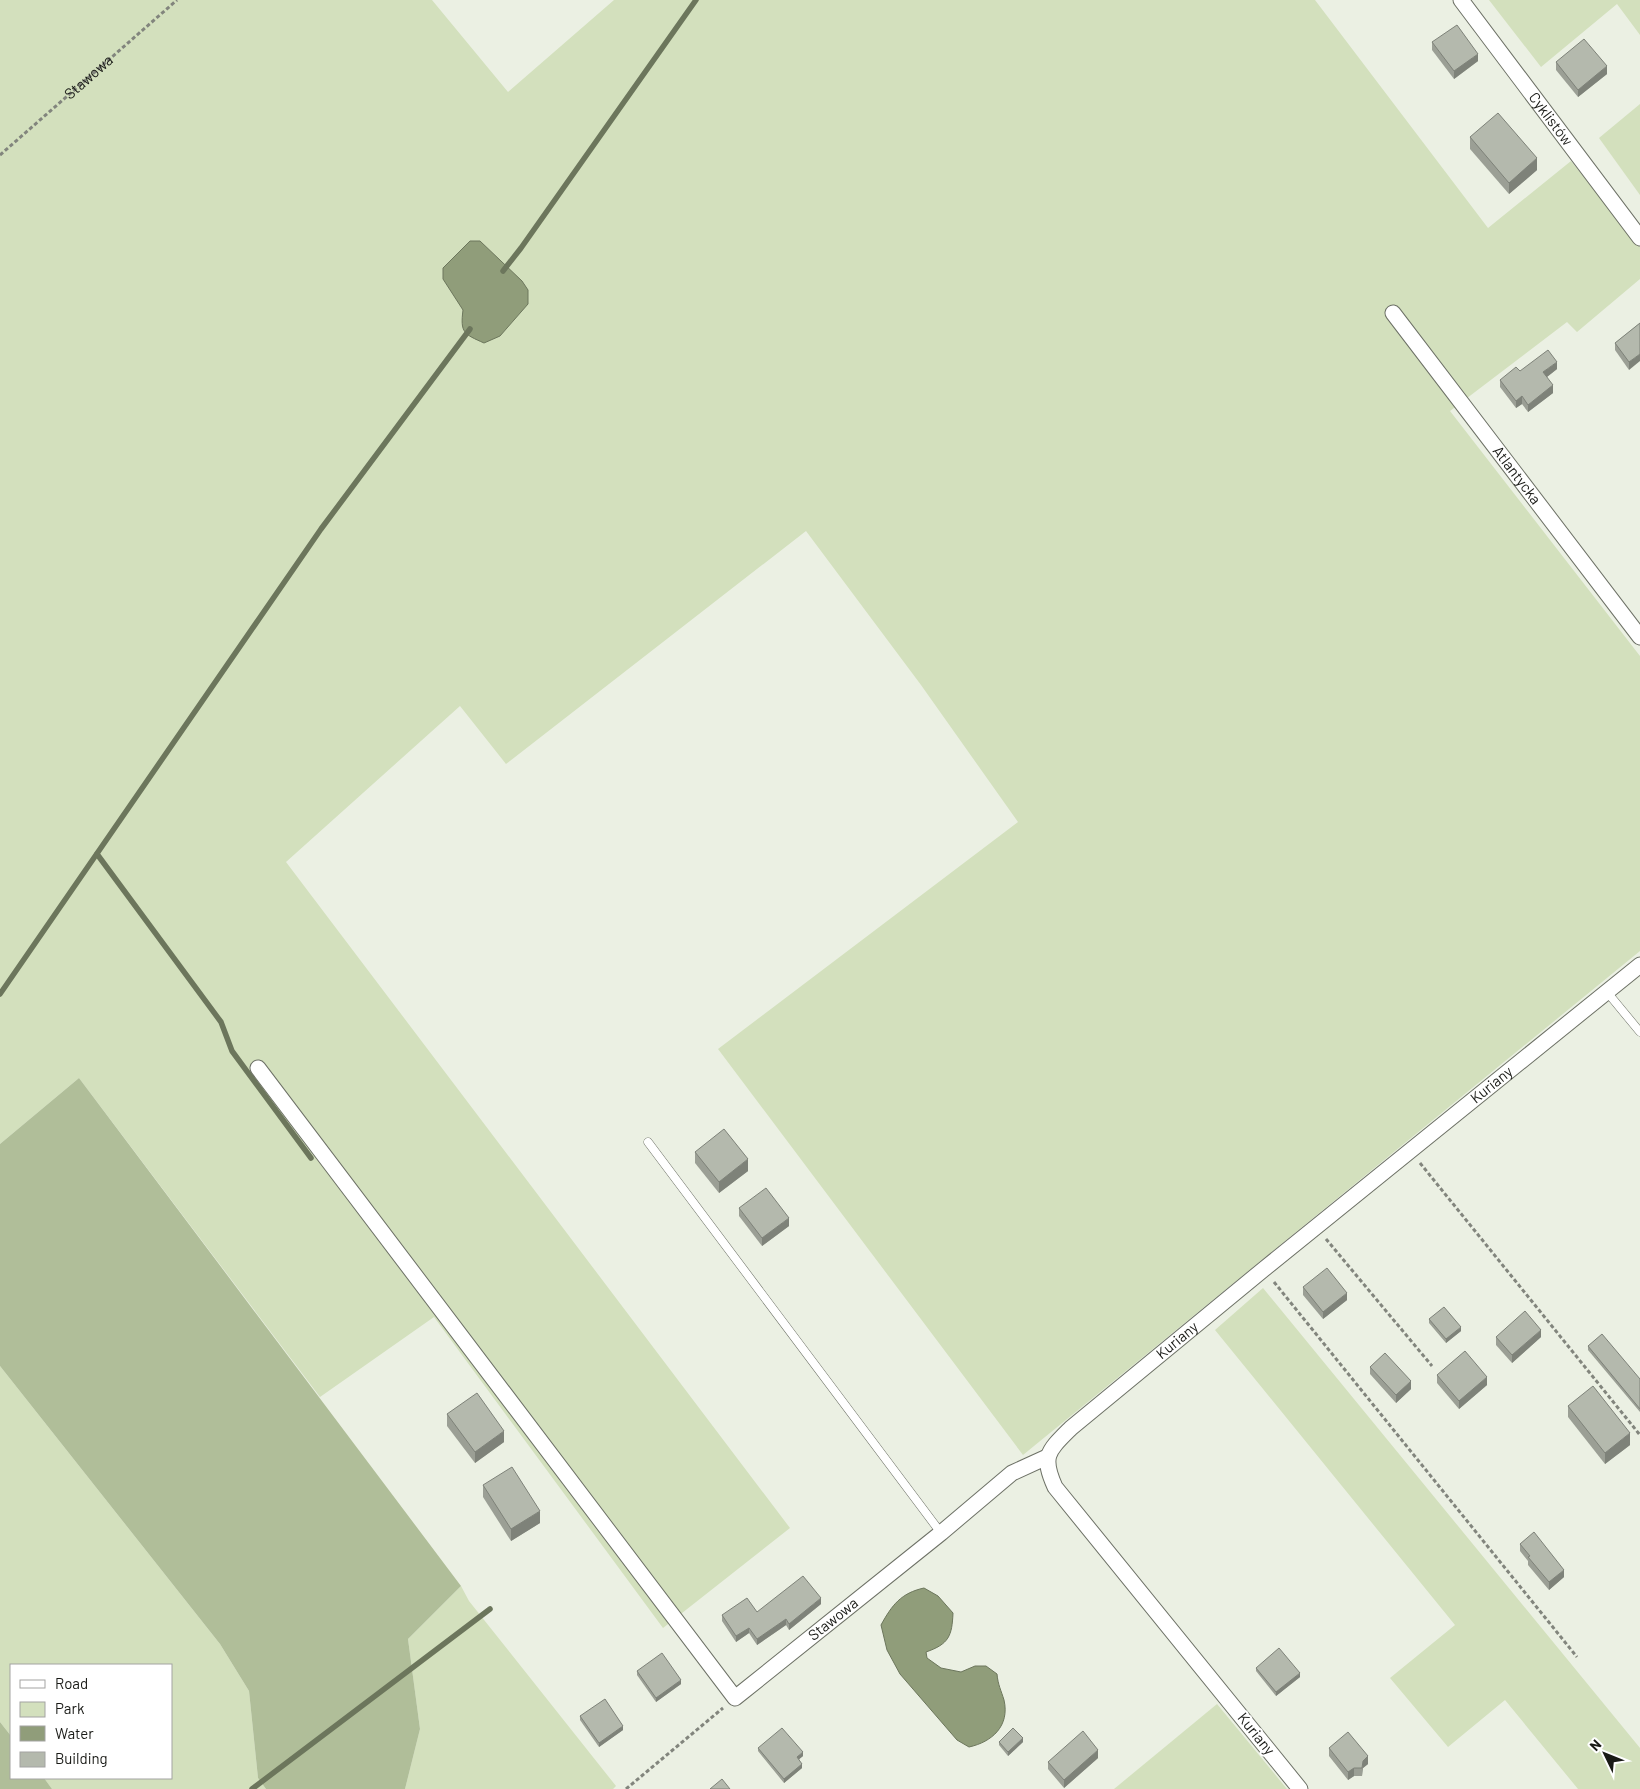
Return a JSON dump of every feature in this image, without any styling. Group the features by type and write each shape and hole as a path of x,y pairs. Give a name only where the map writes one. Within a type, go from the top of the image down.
{"street":[{"name":"Cyklistów","path":"1461,0 1640,238"},
{"name":"Atlantycka","path":"1393,313 1640,637"},
{"name":"Kuriany","path":"1300,1789 1055,1487 1048,1470 1047,1457 1055,1444 1071,1428 1410,1150 1640,965"},
{"path":"258,1068 735,1698"},
{"name":"Stawowa","path":"735,1698 941,1533 1012,1473 1047,1457"}],"lane":[{"path":"1606,992 1640,1032"},
{"path":"648,1142 941,1533"}],"path":[{"name":"Stawowa","path":"0,155 176,0"},
{"path":"1410,1150 1640,1435"},
{"path":"1316,1227 1432,1366"},
{"path":"1264,1270 1577,1657"},
{"path":"626,1789 735,1698"}],"green space":[{"path":"0,0 432,0 508,92 614,0 1315,0 1488,228 1571,161 1640,247 1640,279 1577,332 1567,322 1450,411 1640,656 1640,951 1023,1455 718,1049 1018,822 921,685 806,531 506,764 460,706 286,862 790,1528 663,1628 434,1317 320,1397 79,1078 0,1144"},
{"path":"1489,0 1640,0 1640,35 1617,4 1541,67"},
{"path":"1640,104 1640,195 1599,138"},
{"path":"1263,1288 1640,1748 1640,1789 1578,1789 1505,1700 1448,1747 1390,1678 1455,1625 1215,1330"},
{"path":"0,1366 220,1644 249,1691 258,1778 266,1789 52,1789 45,1779 172,1779 172,1664 10,1664 10,1735 0,1722"},
{"path":"461,1586 469,1601 616,1786 613,1789 405,1789 420,1729 408,1639"},
{"path":"1217,1704 1287,1789 1114,1789"}],"shaded area":[{"path":"79,1078 461,1586 408,1639 420,1729 405,1789 266,1789 258,1778 249,1691 220,1644 0,1366 0,1144"},
{"path":"0,1722 10,1735 10,1779 45,1779 52,1789 0,1789"}],"water":[{"path":"470,241 480,241 522,281 528,290 528,304 500,336 484,343 465,332 462,324 463,310 443,279 443,268"},
{"path":"924,1588 938,1596 953,1613 952,1628 948,1638 940,1646 926,1652 927,1658 941,1668 961,1672 975,1666 986,1666 997,1674 1004,1700 1004,1718 1002,1725 992,1737 977,1745 969,1747 957,1740 900,1674 887,1650 881,1625 885,1618 893,1606 903,1597"}],"building":[{"path":"1457,25 1478,54 1454,71 1432,42"},
{"path":"1584,39 1607,66 1578,90 1556,62"},
{"path":"1498,113 1537,158 1509,183 1470,137"},
{"path":"1640,323 1640,354 1629,362 1615,343"},
{"path":"1548,350 1557,362 1543,372 1553,385 1528,405 1522,396 1516,401 1500,380 1516,367 1520,371"},
{"path":"724,1129 748,1159 719,1182 695,1152"},
{"path":"766,1188 789,1218 762,1238 739,1208"},
{"path":"1327,1268 1347,1293 1323,1312 1303,1287"},
{"path":"1444,1307 1461,1327 1446,1339 1429,1319"},
{"path":"1525,1311 1541,1330 1512,1355 1496,1337"},
{"path":"1602,1334 1640,1379 1640,1409 1588,1346"},
{"path":"1465,1351 1487,1377 1459,1401 1437,1375"},
{"path":"1385,1353 1411,1381 1396,1395 1370,1367"},
{"path":"1593,1386 1630,1433 1605,1453 1568,1406"},
{"path":"477,1393 504,1431 475,1452 447,1414"},
{"path":"512,1467 540,1511 511,1529 483,1485"},
{"path":"1534,1532 1564,1570 1549,1582 1528,1557 1530,1556 1520,1544"},
{"path":"803,1576 821,1598 789,1624 786,1619 757,1639 749,1628 736,1636 722,1615 747,1598 757,1612"},
{"path":"1279,1648 1300,1673 1276,1692 1256,1668"},
{"path":"662,1653 681,1680 656,1698 637,1671"},
{"path":"605,1699 623,1726 599,1743 580,1716"},
{"path":"782,1728 803,1752 797,1757 802,1764 784,1779 758,1748"},
{"path":"1013,1728 1023,1738 1008,1752 999,1742"},
{"path":"1083,1731 1098,1750 1064,1780 1048,1762"},
{"path":"1348,1732 1368,1756 1363,1761 1362,1768 1354,1768 1348,1772 1329,1748"},
{"path":"722,1779 730,1789 710,1789"}],"waterway":[{"path":"503,271 696,0"},
{"path":"0,994 321,529 470,329"},
{"path":"97,854 221,1022 232,1051 311,1158"},
{"path":"252,1789 490,1609"}]}
